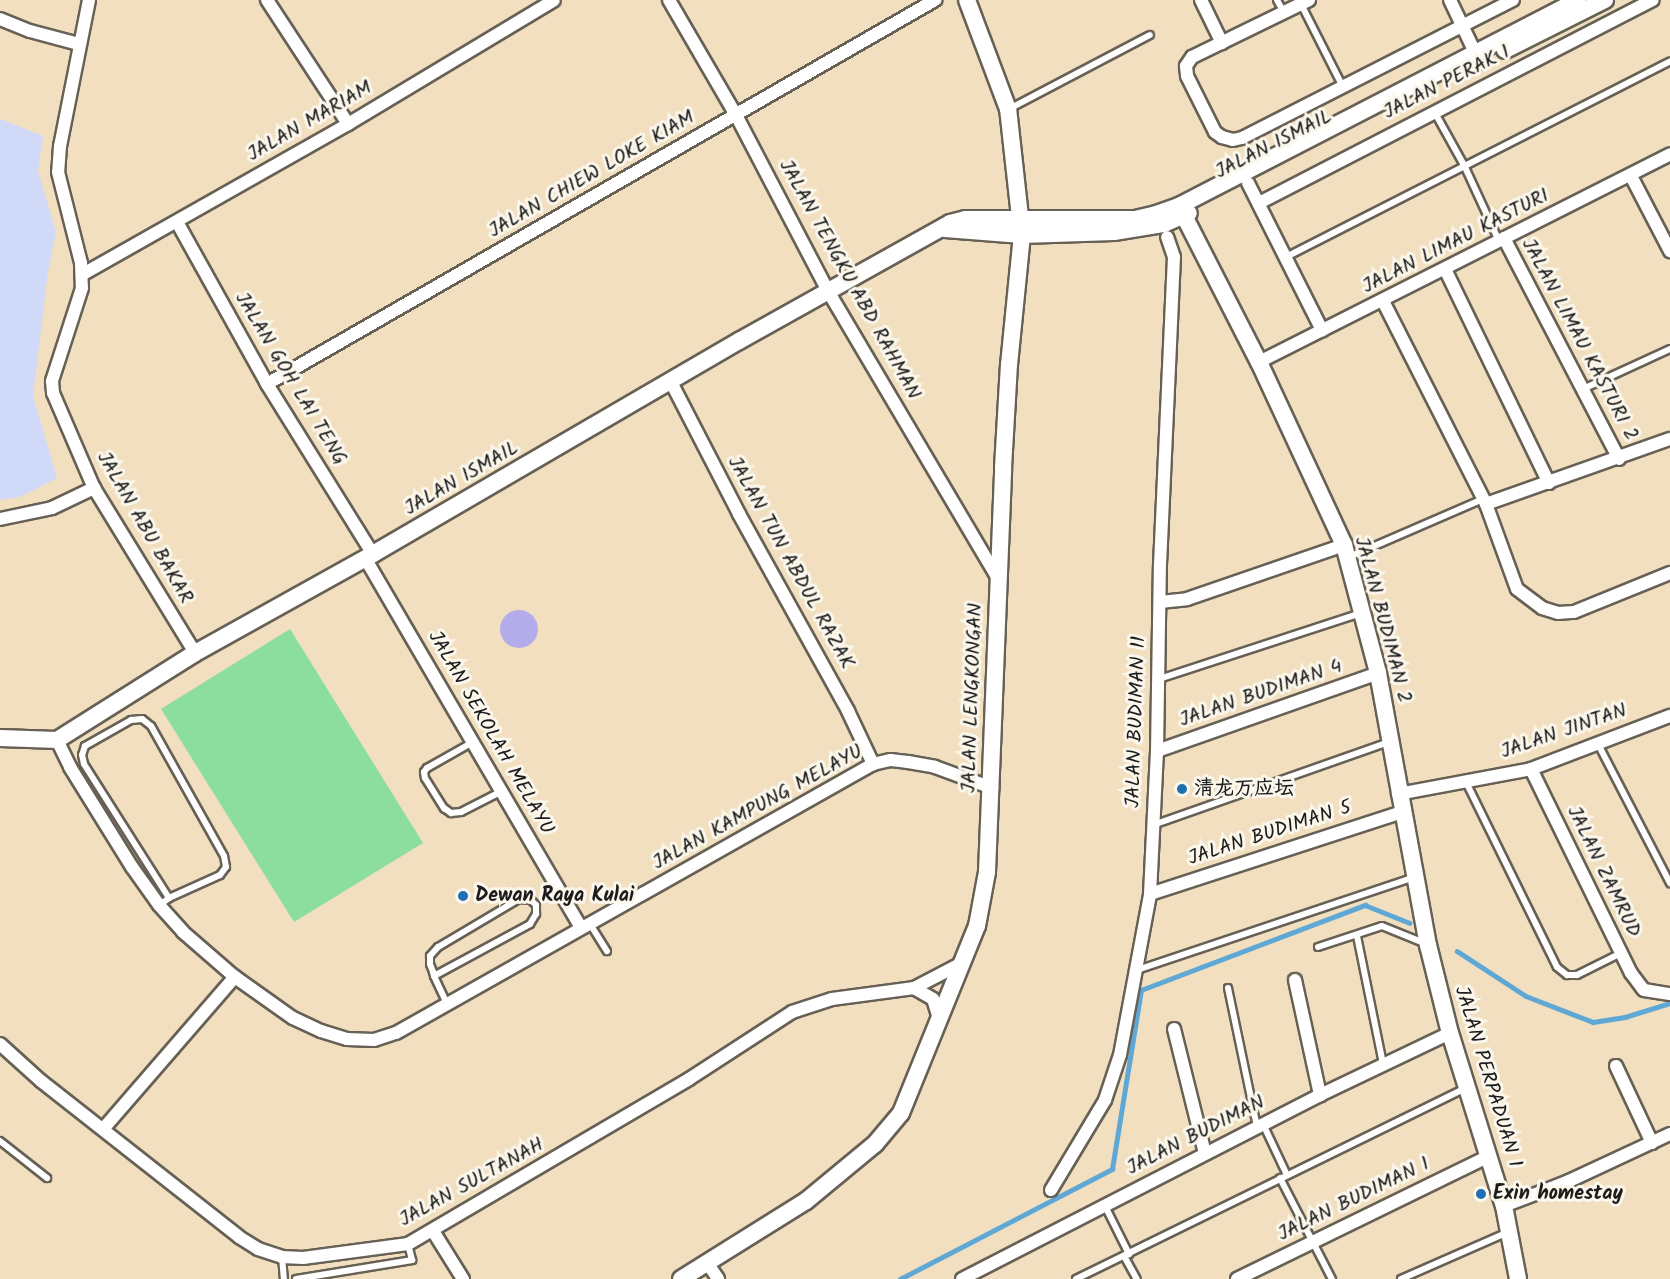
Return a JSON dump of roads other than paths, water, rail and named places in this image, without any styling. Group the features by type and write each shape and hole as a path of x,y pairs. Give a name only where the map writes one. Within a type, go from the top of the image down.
{"street":[{"name":"JALAN ABU BAKAR","path":"88,0 60,146 58,172 83,274 79,300 52,381 53,393 94,488 195,653"},
{"path":"267,0 348,124"},
{"name":"JALAN MARIAM","path":"83,274 348,124 554,0"},
{"name":"JALAN TENGKU ABD RAHMAN","path":"669,0 736,115 828,291 997,577"},
{"name":"JALAN CHIEW LOKE KIAM","path":"267,384 935,0"},
{"name":"JALAN LENGKONGAN","path":"681,1279 806,1201 875,1144 901,1113 977,926 987,872 992,788 997,577 1009,364 1021,228 1008,109 967,0"},
{"path":"1201,0 1222,43"},
{"path":"1450,0 1460,26 1478,58"},
{"path":"1305,2 1280,6 1222,43 1192,57 1186,66 1187,76 1215,132 1222,137 1233,140 1242,138 1342,85 1513,0"},
{"name":"JALAN ISMAIL","path":"1181,211 1248,183 1478,58 1578,0"},
{"name":"JALAN ISMAIL","path":"57,740 195,653 369,556 938,228 1021,228 1114,232 1164,224 1181,211 1478,58 1605,0"},
{"name":"JALAN PERAK 1","path":"1259,204 1434,111 1653,0"},
{"path":"0,19 30,31 79,44"},
{"name":"JALAN LIMAU KASTURI","path":"1259,362 1631,176 1670,154"},
{"path":"1631,176 1670,251"},
{"path":"1248,183 1322,330"},
{"name":"JALAN BUDIMAN 2","path":"1181,211 1259,362 1345,552 1378,673 1398,794 1424,922"},
{"name":"JALAN GOH LAI TENG","path":"177,222 267,384 369,556"},
{"name":"JALAN BUDIMAN 11","path":"1051,1190 1105,1100 1120,1055 1150,894 1157,751 1165,440 1174,257 1167,237"},
{"name":"JALAN LIMAU KASTURI 2","path":"1501,240 1619,459"},
{"path":"1445,269 1550,483"},
{"path":"1383,301 1484,502 1517,589 1542,608 1558,613 1574,612 1670,573"},
{"name":"JALAN TUN ABDUL RAZAK","path":"671,382 739,514 848,711 873,764"},
{"path":"1484,502 1550,483 1670,439"},
{"path":"0,519 52,508 94,488"},
{"path":"1160,602 1187,598 1345,552"},
{"name":"JALAN SEKOLAH MELAYU","path":"369,556 500,792 585,926"},
{"name":"JALAN BUDIMAN 4","path":"1157,751 1378,673"},
{"name":"JALAN JINTAN","path":"1398,794 1531,769 1670,716"},
{"path":"0,738 57,740"},
{"name":"JALAN KAMPUNG MELAYU","path":"57,740 70,767 132,867 164,902 183,932 235,977 293,1018 346,1039 374,1040 396,1033 873,764 891,760 935,767 992,788"},
{"name":"JALAN ZAMRUD","path":"1531,769 1631,973 1644,990 1670,994"},
{"name":"JALAN BUDIMAN 5","path":"1150,894 1403,812"},
{"name":"JALAN PERPADUAN 1","path":"1424,922 1450,1033 1504,1206 1518,1279"},
{"name":"JALAN SULTANAH","path":"0,1044 41,1081 104,1128 239,1237 258,1249 282,1257 303,1258 408,1244 690,1079 792,1012 832,999 914,987 962,963"},
{"path":"104,1128 235,977"},
{"path":"1296,980 1320,1095"},
{"path":"914,987 933,999 939,1019"},
{"path":"1174,1029 1205,1153"},
{"name":"JALAN BUDIMAN","path":"962,1279 1260,1125 1450,1033"},
{"path":"1616,1066 1652,1143"},
{"path":"1504,1206 1569,1181 1670,1134"},
{"name":"JALAN BUDIMAN 1","path":"1236,1279 1490,1156"},
{"path":"433,1231 463,1279"},
{"path":"708,1264 718,1279"}],"lane":[{"path":"1305,2 1342,85"},
{"path":"1008,109 1150,35"},
{"path":"1285,258 1670,61"},
{"path":"1434,111 1501,240"},
{"path":"1583,389 1670,350"},
{"path":"1345,552 1484,502"},
{"path":"1159,679 1362,613"},
{"path":"142,719 151,726 224,856 226,867 220,875 164,902 84,764 82,755 85,746 131,720 142,719"},
{"path":"473,741 427,768 424,772 425,778 444,808 451,813 461,812 500,792"},
{"path":"1153,825 1390,742"},
{"path":"1598,743 1670,883"},
{"path":"1466,782 1557,966 1567,975 1577,975 1621,953"},
{"path":"1135,970 1415,877"},
{"path":"434,976 530,924 536,914 536,905 531,900 519,899 438,947 430,956 434,976 447,1004"},
{"path":"585,926 607,951"},
{"path":"1318,947 1382,926 1428,945"},
{"path":"1357,936 1383,1065"},
{"path":"1228,988 1260,1125 1287,1175"},
{"path":"1076,1279 1467,1087"},
{"path":"0,1141 47,1178"},
{"path":"1280,1178 1332,1279"},
{"path":"1104,1205 1137,1279"},
{"path":"1401,1279 1509,1232"},
{"path":"296,1279 412,1260 408,1244"},
{"path":"282,1257 284,1279"}],"waterway":[{"path":"900,1279 1112,1169 1141,990 1365,905 1410,923"},
{"path":"1457,951 1526,996 1593,1022 1625,1017 1670,1003"}],"place":[{"name":"清龙万应坛","path":"1182,789"},
{"name":"Dewan Raya Kulai","path":"463,896"},
{"name":"Exin homestay","path":"1481,1194"}]}
